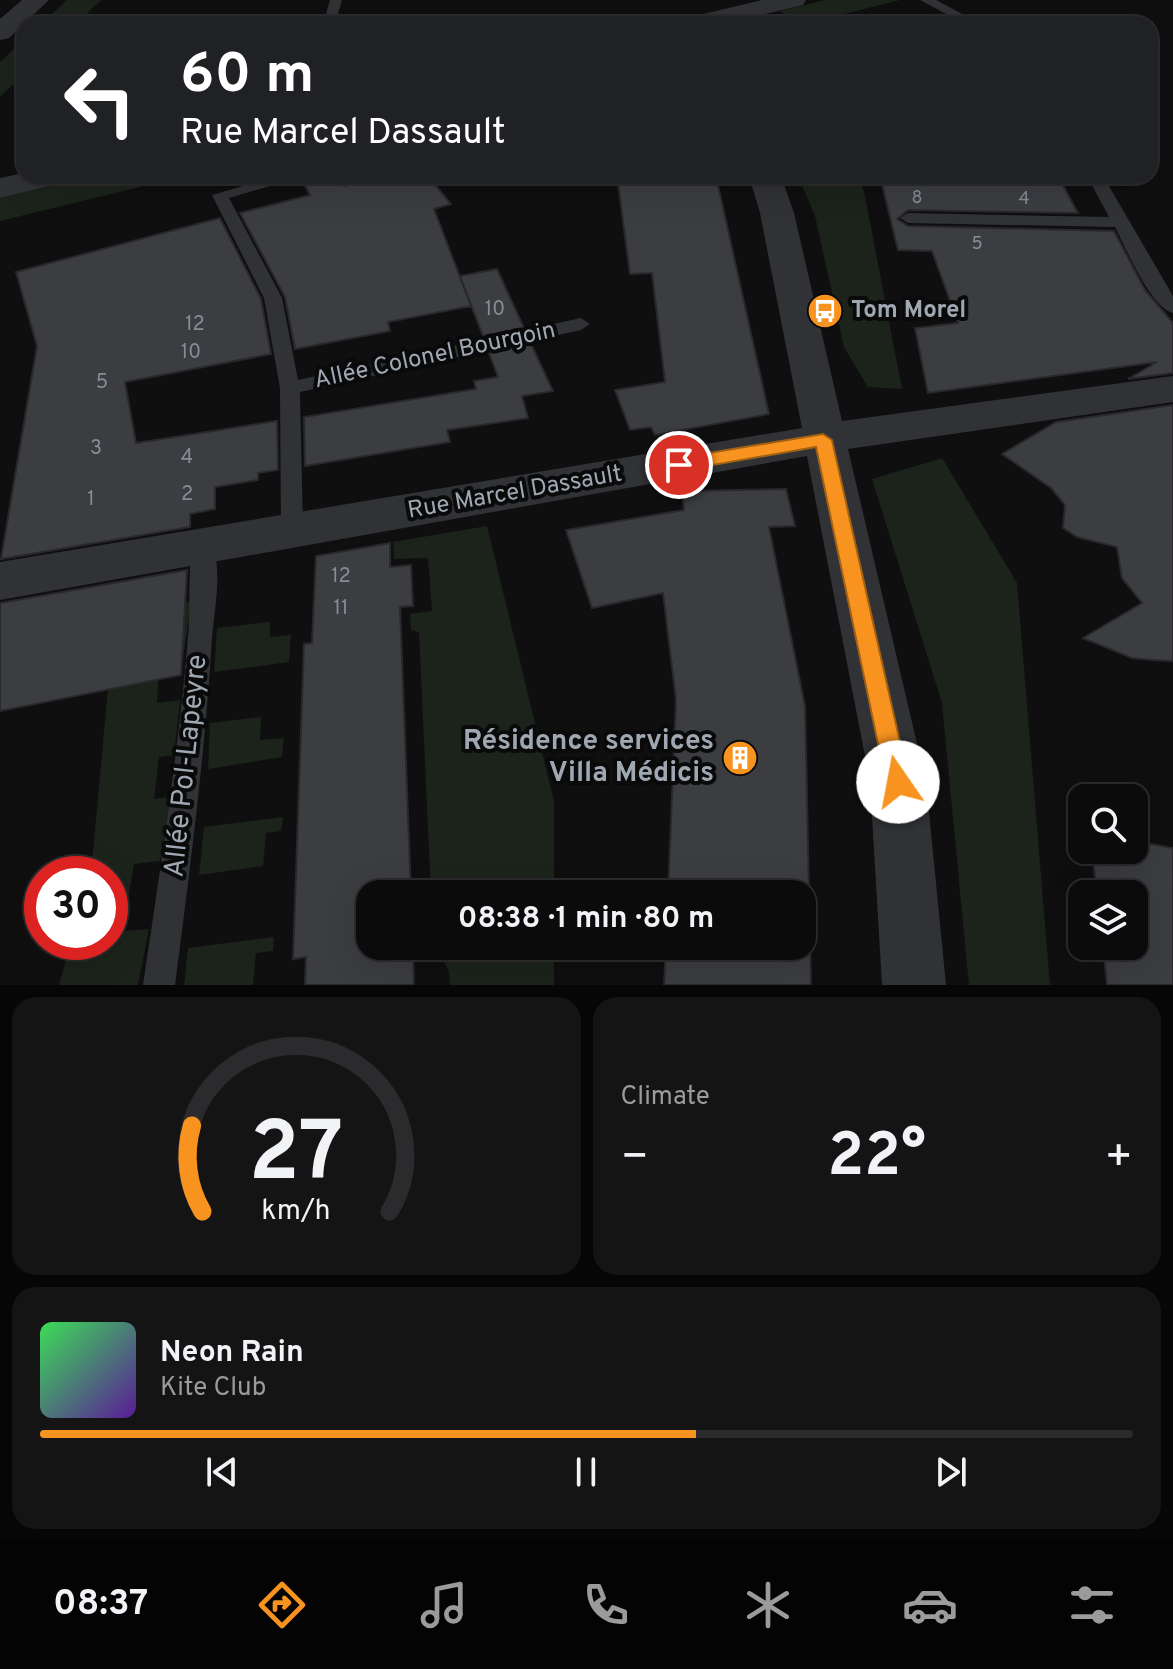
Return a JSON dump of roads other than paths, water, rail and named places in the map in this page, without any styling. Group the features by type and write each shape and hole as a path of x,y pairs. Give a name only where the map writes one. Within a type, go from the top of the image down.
{"street":[{"path":"18,16 37,0"},
{"path":"711,16 794,0"},
{"path":"0,32 16,18"},
{"path":"768,184 777,213 898,782 914,985"},
{"name":"Rue Marcel Dassault","path":"0,581 928,421 1173,389"}],"lane":[{"path":"926,0 959,16"},
{"path":"264,184 220,195 273,298 290,388 292,531"},
{"path":"1100,184 1159,292 1173,307"},
{"path":"908,218 1121,222"},
{"name":"Allée Colonel Bourgoin","path":"290,388 581,324"},
{"name":"Allée Pol-Lapeyre","path":"159,985 192,752 204,581 202,547"}],"place":[{"name":"Tom Morel","path":"825,311"},
{"name":"Résidence services Villa Médicis","path":"740,758"}]}
